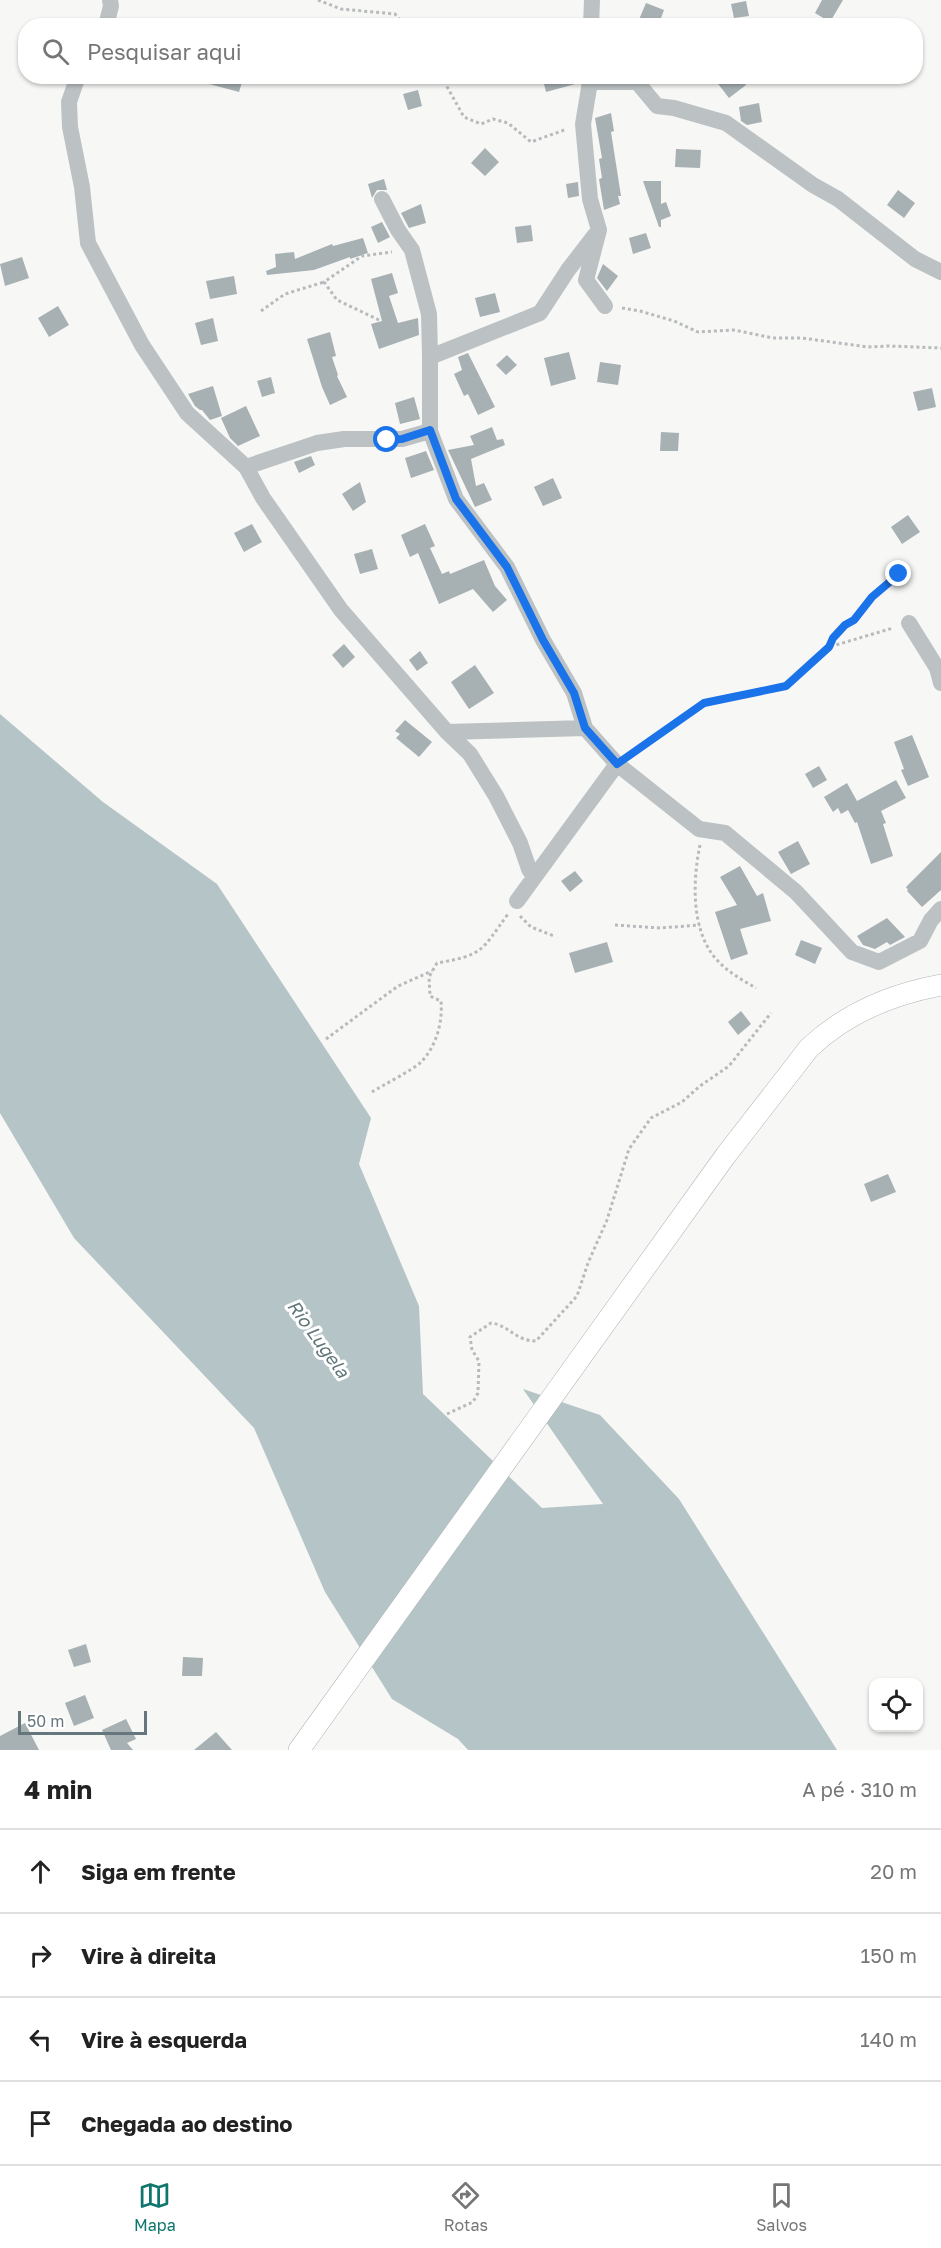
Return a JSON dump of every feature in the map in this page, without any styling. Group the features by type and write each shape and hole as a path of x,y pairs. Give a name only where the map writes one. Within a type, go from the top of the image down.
{"main road":[{"path":"303,1744 726,1155 809,1048 825,1033 863,1010 909,990 941,985"}],"street":[{"path":"108,18 110,0"},
{"path":"591,18 592,0"},
{"path":"75,84 69,102 70,127 82,187 88,243 142,345 187,413 246,467 263,498 341,610 447,732 470,754 496,796 534,877"},
{"path":"589,84 583,124 590,199 599,230 585,280 605,306"},
{"path":"639,84 657,106 674,108 726,123 813,185 838,199 915,259 941,272"},
{"path":"382,199 412,250 429,314 430,430 456,499 507,567 543,640 574,693 585,728 617,764 699,829 725,833 796,892 852,952 879,962 920,941 931,920 941,909"},
{"path":"430,357 540,313 568,270 599,230"},
{"path":"246,467 316,443 344,439 402,439 430,430"},
{"path":"909,623 937,668 941,683"},
{"path":"447,732 585,728"},
{"path":"517,901 617,764"}],"path":[{"path":"318,0 341,9 395,14 398,18"},
{"path":"445,84 464,117 481,124 493,118 508,123 531,142 583,124"},
{"path":"261,311 285,294 324,282 362,256 412,250"},
{"path":"324,282 337,300 379,320"},
{"path":"605,306 640,311 674,321 698,332 734,330 773,338 802,338 868,347 941,348"},
{"path":"617,764 704,703 786,686 829,647 833,638 845,625 854,620 872,597 899,574"},
{"path":"829,647 909,623"},
{"path":"699,829 702,838 696,868 696,904 700,926 712,954 733,975 756,988"},
{"path":"517,901 516,913 531,927 555,936"},
{"path":"372,1092 420,1063 436,1039 442,1015 441,1001 430,996 429,977 437,963 464,958 481,951 517,901"},
{"path":"615,925 660,928 700,926"},
{"path":"326,1039 398,986 432,971"},
{"path":"447,1414 473,1402 478,1393 479,1361 472,1350 470,1338 491,1323 501,1324 510,1333 525,1341 536,1341 551,1326 577,1296 588,1263 607,1220 629,1149 651,1118 682,1102 729,1066 771,1013"}],"water":[{"name":"Rio Lugela","path":"0,714 103,802 217,884 371,1118 359,1164 419,1306 423,1394 542,1508 603,1504 523,1389 600,1415 679,1499 837,1750 468,1750 458,1739 392,1699 325,1592 254,1428 74,1238 0,1113"}],"building":[{"path":"822,0 843,0 832,18 823,18 815,13"},
{"path":"746,1 749,16 734,18 731,4"},
{"path":"646,3 664,10 661,18 640,18"},
{"path":"209,84 242,84 239,92"},
{"path":"544,84 575,84 546,92"},
{"path":"718,84 745,84 746,85 729,98"},
{"path":"418,90 422,106 408,110 403,94"},
{"path":"759,103 762,122 747,125 741,121 739,107"},
{"path":"611,113 614,131 611,132 621,196 618,196 620,204 604,210 599,179 602,178 599,159 602,158 595,118"},
{"path":"485,148 499,162 485,176 471,163"},
{"path":"676,149 701,150 700,168 675,167"},
{"path":"384,179 387,190 377,190 372,198 368,184"},
{"path":"643,181 661,181 661,204 666,202 671,216 661,220 661,227 659,227"},
{"path":"578,182 579,196 568,198 566,184"},
{"path":"898,190 915,203 904,218 887,205"},
{"path":"421,204 426,223 409,228 401,213"},
{"path":"382,222 390,237 378,243 371,227"},
{"path":"531,225 533,241 517,243 515,227"},
{"path":"646,233 651,248 633,254 629,238"},
{"path":"363,238 368,253 314,270 267,275 266,271 276,267 275,254 294,252 295,259 332,244 333,246"},
{"path":"22,257 29,278 5,286 0,264"},
{"path":"603,264 618,276 607,291 597,278"},
{"path":"392,273 398,293 389,296 398,323 418,318 419,335 379,349 371,324 382,321 371,279"},
{"path":"234,276 237,294 210,299 206,281"},
{"path":"495,293 500,312 480,317 475,298"},
{"path":"58,306 69,325 49,337 38,318"},
{"path":"213,318 218,341 201,345 195,323"},
{"path":"330,332 336,356 332,357 337,376 347,397 330,405 307,339"},
{"path":"569,352 576,379 551,386 544,358"},
{"path":"468,353 495,407 478,415 468,394 464,396 454,374 462,370 458,357"},
{"path":"507,355 517,365 506,375 496,365"},
{"path":"600,362 621,365 618,385 597,382"},
{"path":"271,377 275,393 262,397 257,381"},
{"path":"213,386 222,416 210,420 202,410 195,406 188,394"},
{"path":"932,388 936,407 918,411 913,392"},
{"path":"414,397 420,419 400,424 395,403"},
{"path":"246,406 260,436 238,446 230,438 221,418"},
{"path":"492,427 497,440 503,439 505,445 471,459 476,486 484,483 492,500 475,507 448,450 474,445 470,436"},
{"path":"661,432 679,433 678,451 660,451"},
{"path":"426,451 434,470 411,478 405,458"},
{"path":"311,456 315,465 299,473 294,462"},
{"path":"553,478 562,498 543,506 534,487"},
{"path":"360,482 366,502 353,511 342,494"},
{"path":"908,515 920,532 902,544 891,527"},
{"path":"252,524 262,542 244,552 234,533"},
{"path":"425,524 435,546 430,548 442,574 449,571 450,574 484,560 495,586 507,600 493,612 473,589 439,604 418,553 410,557 401,535"},
{"path":"372,549 378,569 360,574 354,554"},
{"path":"344,644 355,657 343,668 332,655"},
{"path":"420,651 428,663 417,671 409,660"},
{"path":"475,665 494,693 469,709 451,682"},
{"path":"405,720 432,742 419,757 396,738 400,734 395,731"},
{"path":"912,735 929,777 908,786 901,770 904,769 894,742"},
{"path":"819,766 827,780 813,788 805,774"},
{"path":"896,780 906,798 881,811 893,856 871,864 857,822 855,823 848,810 841,814 838,808 833,812 824,797 847,783 857,801"},
{"path":"798,841 810,864 791,874 778,852"},
{"path":"941,852 941,890 922,907 906,887"},
{"path":"740,866 757,896 763,893 771,921 740,929 748,954 731,960 715,912 737,905 720,877"},
{"path":"575,871 583,881 570,892 561,881"},
{"path":"887,918 905,937 890,945 887,942 875,949 863,945 857,936"},
{"path":"801,940 822,948 815,964 795,955"},
{"path":"607,942 613,962 575,973 569,953"},
{"path":"741,1011 751,1024 738,1035 728,1022"},
{"path":"888,1174 896,1192 871,1202 864,1184"},
{"path":"86,1644 91,1662 74,1667 68,1650"},
{"path":"183,1657 203,1658 202,1676 182,1676"},
{"path":"85,1695 94,1718 74,1726 65,1703"},
{"path":"126,1719 136,1739 127,1743 133,1750 111,1750 102,1730"},
{"path":"25,1723 39,1750 0,1750 0,1736"},
{"path":"216,1732 232,1750 194,1750"}],"route":[{"path":"387,440 402,439 430,430 456,499 507,567 543,640 574,693 585,728 617,764 704,703 786,686 829,647 833,638 845,625 854,620 872,597 899,574"}]}
